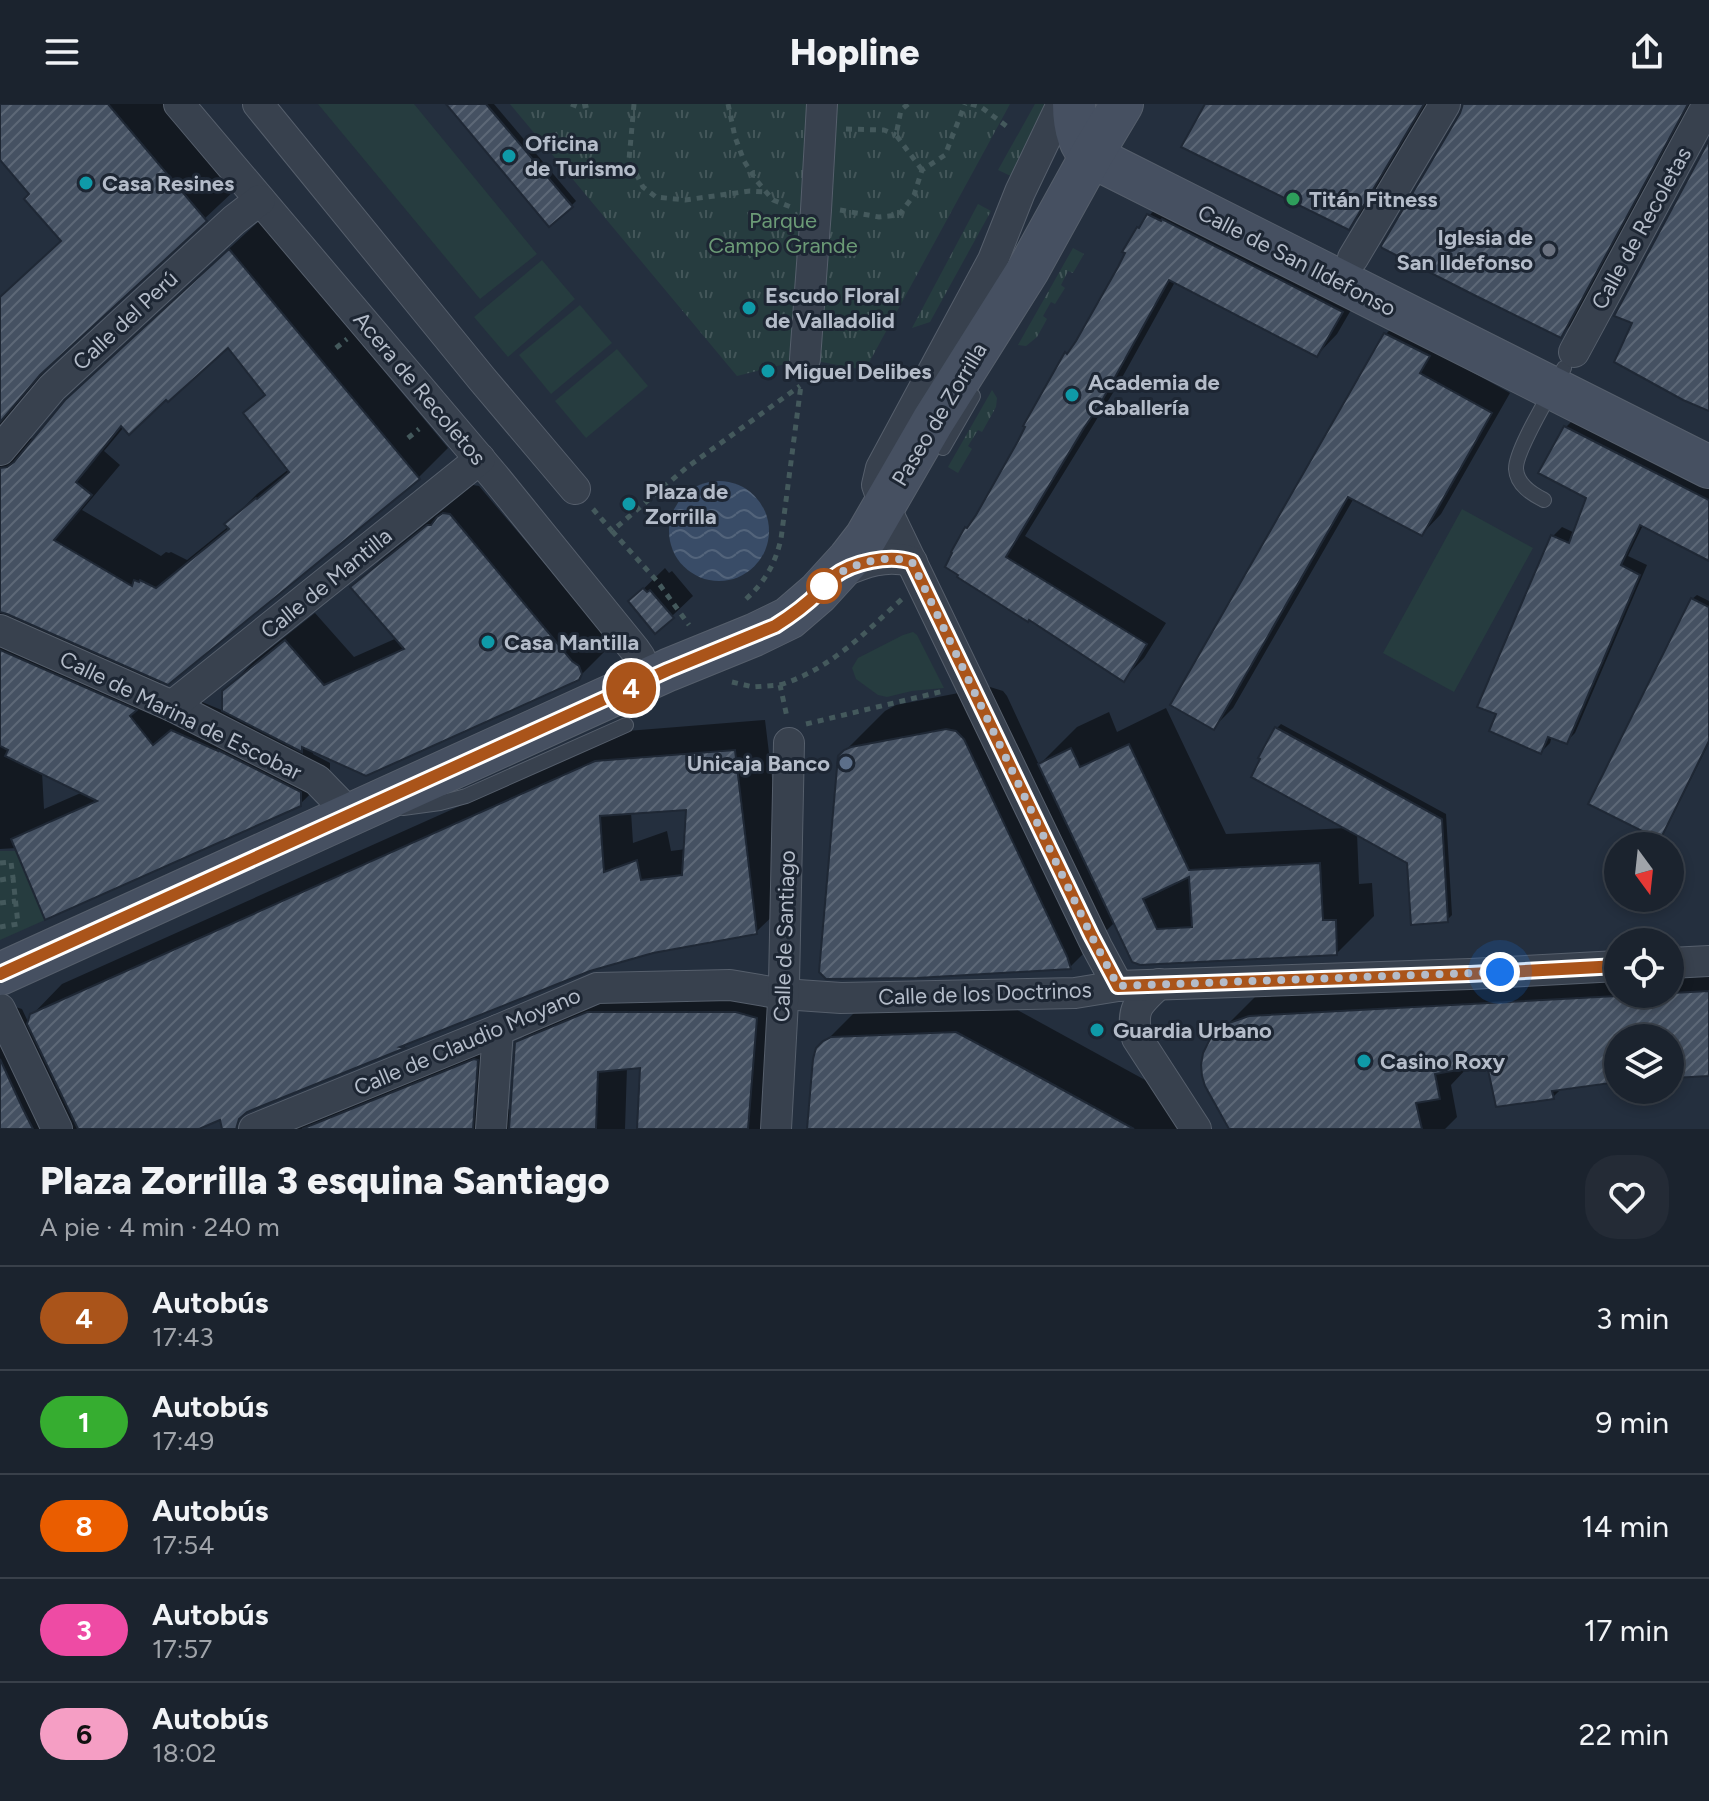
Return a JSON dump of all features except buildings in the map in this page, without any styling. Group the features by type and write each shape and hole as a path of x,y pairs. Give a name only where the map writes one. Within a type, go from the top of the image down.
{"street":[{"name":"Acera de Recoletos","path":"179,104 480,459 641,657 646,671 664,661"},
{"path":"258,104 575,489"},
{"name":"Paseo de Zorrilla","path":"884,505 877,485 881,468 993,260 1020,192 1062,104"},
{"path":"1074,104 1078,134 1084,149 1091,156"},
{"path":"1353,258 1445,104"},
{"name":"Calle de Recoletas","path":"1564,370 1708,104"},
{"name":"Paseo de Zorrilla","path":"884,505 933,421 1026,288 1091,156 1126,107"},
{"name":"Calle de San Ildefonso","path":"1126,107 1121,130 1134,147 1564,370 1709,467"},
{"path":"803,372 821,116"},
{"name":"Calle de San Ildefonso","path":"1091,156 1564,370 1709,441"},
{"name":"Calle del Perú","path":"0,450 52,388 234,220 260,200"},
{"name":"Calle de Mantilla","path":"172,706 480,459"},
{"path":"884,505 1118,986"},
{"path":"0,974 351,815 664,661 754,635 789,618 818,593 866,537 884,505"},
{"path":"834,575 890,558 912,562"},
{"name":"Calle de Marina de Escobar","path":"0,630 172,706 317,780 351,815"},
{"name":"Calle de Santiago","path":"776,1129 783,994 789,736"},
{"path":"1684,962 1709,961"},
{"name":"Calle de los Doctrinos","path":"783,994 841,998 1075,993 1118,986 1604,967"},
{"path":"1159,984 1135,1008 1133,1021 1137,1038 1196,1129"},
{"name":"Calle de Claudio Moyano","path":"254,1129 597,988 730,985 783,994"},
{"path":"0,1009 57,1129"},
{"path":"491,1129 498,1030"}],"lane":[{"path":"1544,500 1524,486 1515,467 1564,370"},
{"path":"943,448 981,382"},
{"path":"351,815 440,803 466,796 626,725"}],"path":[{"path":"571,104 579,107 594,104"},
{"path":"634,104 629,160 643,187 656,197 685,200 750,191 766,192"},
{"path":"896,135 901,110 908,104"},
{"path":"971,104 982,106 1009,128"},
{"path":"821,116 896,135 922,170"},
{"path":"612,531 803,372"},
{"path":"736,605 748,598 764,581 777,558 803,372"},
{"path":"575,489 650,572 691,627 664,661"},
{"path":"723,680 753,687 780,685 815,671 835,659 905,597"},
{"path":"780,685 789,736 842,715 948,690"},
{"path":"842,715 847,704"},
{"path":"0,863 11,862 18,924 0,927"},
{"path":"0,880 13,878"},
{"path":"0,903 16,901"}],"green space":[{"path":"318,104 414,104 537,254 480,299"},
{"name":"Parque Campo Grande","path":"510,104 1010,104 865,370 805,359 737,376"},
{"path":"1035,104 1053,104 1013,177 998,170"},
{"path":"978,204 991,211 930,322 912,328"},
{"path":"1073,248 1084,254 1073,273 1068,271 1061,285 1065,288 1043,316 1047,319 1037,337 1026,346 1018,345"},
{"path":"542,260 575,299 508,357 474,317"},
{"path":"580,305 612,343 551,394 519,355"},
{"path":"617,349 648,386 586,438 555,401"},
{"path":"992,390 997,398 996,407 982,432 978,430 968,446 972,449 958,473 948,467"},
{"path":"1462,509 1533,548 1454,692 1383,653"},
{"path":"913,632 944,688 887,697 878,695 856,679 852,668 858,658"},
{"path":"0,851 16,851 45,920 0,940"}],"water":[{"path":"719,481 738,485 754,496 765,512 769,531 765,550 754,566 738,577 719,581 700,577 684,566 673,550 669,531 673,512 684,496 700,485"}],"bus line":[{"name":"4","path":"0,974 668,670 775,626 818,593 834,575 890,558 912,562 1118,986 1604,967"}],"place":[{"name":"Oficina de Turismo","path":"509,156"},
{"name":"Casa Resines","path":"86,183"},
{"name":"Titán Fitness","path":"1293,199"},
{"name":"Iglesia de San Ildefonso","path":"1549,250"},
{"name":"Escudo Floral de Valladolid","path":"749,308"},
{"name":"Miguel Delibes","path":"768,371"},
{"name":"Academia de Caballería","path":"1072,395"},
{"name":"Plaza de Zorrilla","path":"629,504"},
{"name":"Casa Mantilla","path":"488,642"},
{"name":"Unicaja Banco","path":"846,763"},
{"name":"Guardia Urbano","path":"1097,1030"},
{"name":"Casino Roxy","path":"1364,1061"}],"route":[{"path":"824,586 818,593 834,575 879,560 901,558 912,562 1118,986 1500,972"}]}
